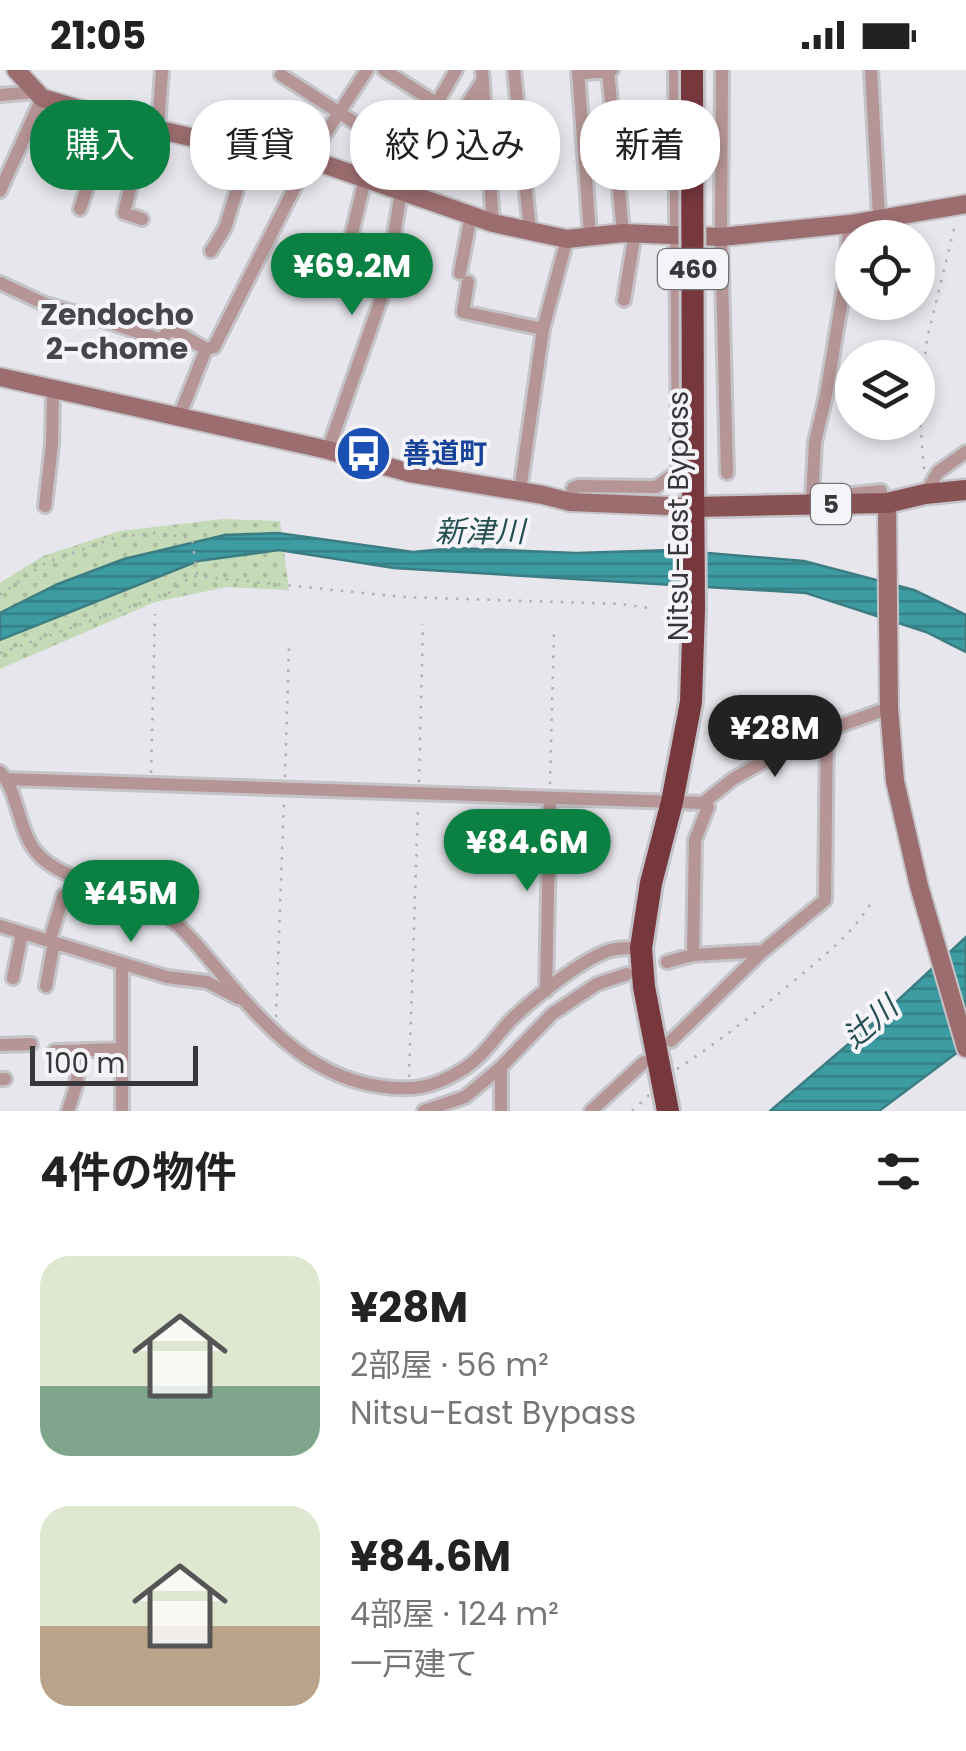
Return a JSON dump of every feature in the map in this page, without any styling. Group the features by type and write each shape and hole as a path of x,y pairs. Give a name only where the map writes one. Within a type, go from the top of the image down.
{"highway":[{"name":"Nitsu-East Bypass","path":"692,70 710,470"},
{"name":"Nitsu-East Bypass","path":"702,518 710,470 706,70"},
{"name":"460","path":"650,1016 658,918 688,803 701,608 702,518"},
{"name":"460","path":"662,1095 644,987 642,948 651,884 688,803"}],"main road":[{"name":"5","path":"702,518 884,503 966,490"}],"street":[{"path":"16,70 38,95"},
{"path":"157,100 162,70"},
{"path":"330,126 368,70"},
{"path":"384,70 432,100"},
{"path":"439,100 456,70"},
{"path":"514,70 530,231"},
{"path":"590,235 578,72 610,70 629,233 624,300"},
{"path":"570,502 573,488 578,486 656,487 676,473 675,70"},
{"path":"710,470 721,237 722,70"},
{"path":"871,70 880,217"},
{"path":"483,75 493,222"},
{"path":"468,100 483,75"},
{"path":"281,76 350,121"},
{"path":"0,95 38,95 54,100"},
{"path":"0,190 38,95"},
{"path":"80,209 86,190"},
{"path":"131,190 124,213 142,219"},
{"path":"210,251 226,228 237,190"},
{"path":"0,284 45,304 160,340 168,331 174,331 206,348 214,347 293,190"},
{"path":"343,272 362,190"},
{"path":"396,190 493,222 567,239 629,233 721,237 835,225"},
{"path":"328,450 386,286 407,190"},
{"path":"867,220 963,205"},
{"path":"472,215 463,312 542,329"},
{"path":"520,491 542,329 567,239"},
{"path":"838,320 815,442 812,498 881,491 888,573 894,781 918,886 966,1048"},
{"path":"179,417 206,348"},
{"path":"0,377 328,450 410,474 570,502 702,518"},
{"path":"46,506 53,390"},
{"path":"925,494 938,472 966,452"},
{"path":"688,803 826,726 836,727 889,708"},
{"path":"671,1041 763,950 825,900 826,726"},
{"path":"642,948 614,949 594,957 546,991 512,1020 475,1062 446,1081 409,1089 364,1083 339,1076 276,1034 187,933 160,910 55,868 37,853 3,775 688,803 708,807 695,840 694,955"},
{"path":"546,991 550,798"},
{"path":"46,986 63,896"},
{"path":"0,926 166,977 208,982 244,1001"},
{"path":"14,978 22,933"},
{"path":"667,962 694,955 763,950"},
{"path":"122,964 122,1111"},
{"path":"424,1111 465,1097 501,1067 552,1014 597,984 627,974"},
{"path":"0,1045 31,1044"},
{"path":"55,1050 122,1049"},
{"path":"68,1111 82,1050"},
{"path":"591,1111 644,1062"},
{"path":"501,1067 501,1111"}],"path":[{"path":"925,494 919,410 925,356 963,205"},
{"path":"0,596 45,563 117,537 154,533 192,538 197,576"},
{"path":"0,653 169,593 197,576 402,598 621,604 655,609"},
{"path":"151,784 155,614"},
{"path":"409,1089 424,624"},
{"path":"550,798 554,630"},
{"path":"276,1034 289,648"},
{"path":"632,1111 662,1095 675,1071 724,1038 843,940 871,902"}],"green space":[{"path":"223,519 280,521 289,590 227,587 155,602 0,669 0,583 43,556 120,531"}],"water":[{"path":"278,533 413,552 455,548 576,553 672,550 804,561 914,590 966,615 966,652 926,632 806,593 394,568 279,550 198,561 0,640 0,613 58,584 124,559 225,535"},
{"path":"966,937 966,1046 879,1111 770,1111 880,1017"}],"place":[{"name":"善道町","path":"364,453"}],"district":[{"name":"Zendocho 2-chome","path":"117,331"}],"water label":[{"name":"新津川","path":"480,531"},
{"name":"辻川","path":"870,1022"}]}
